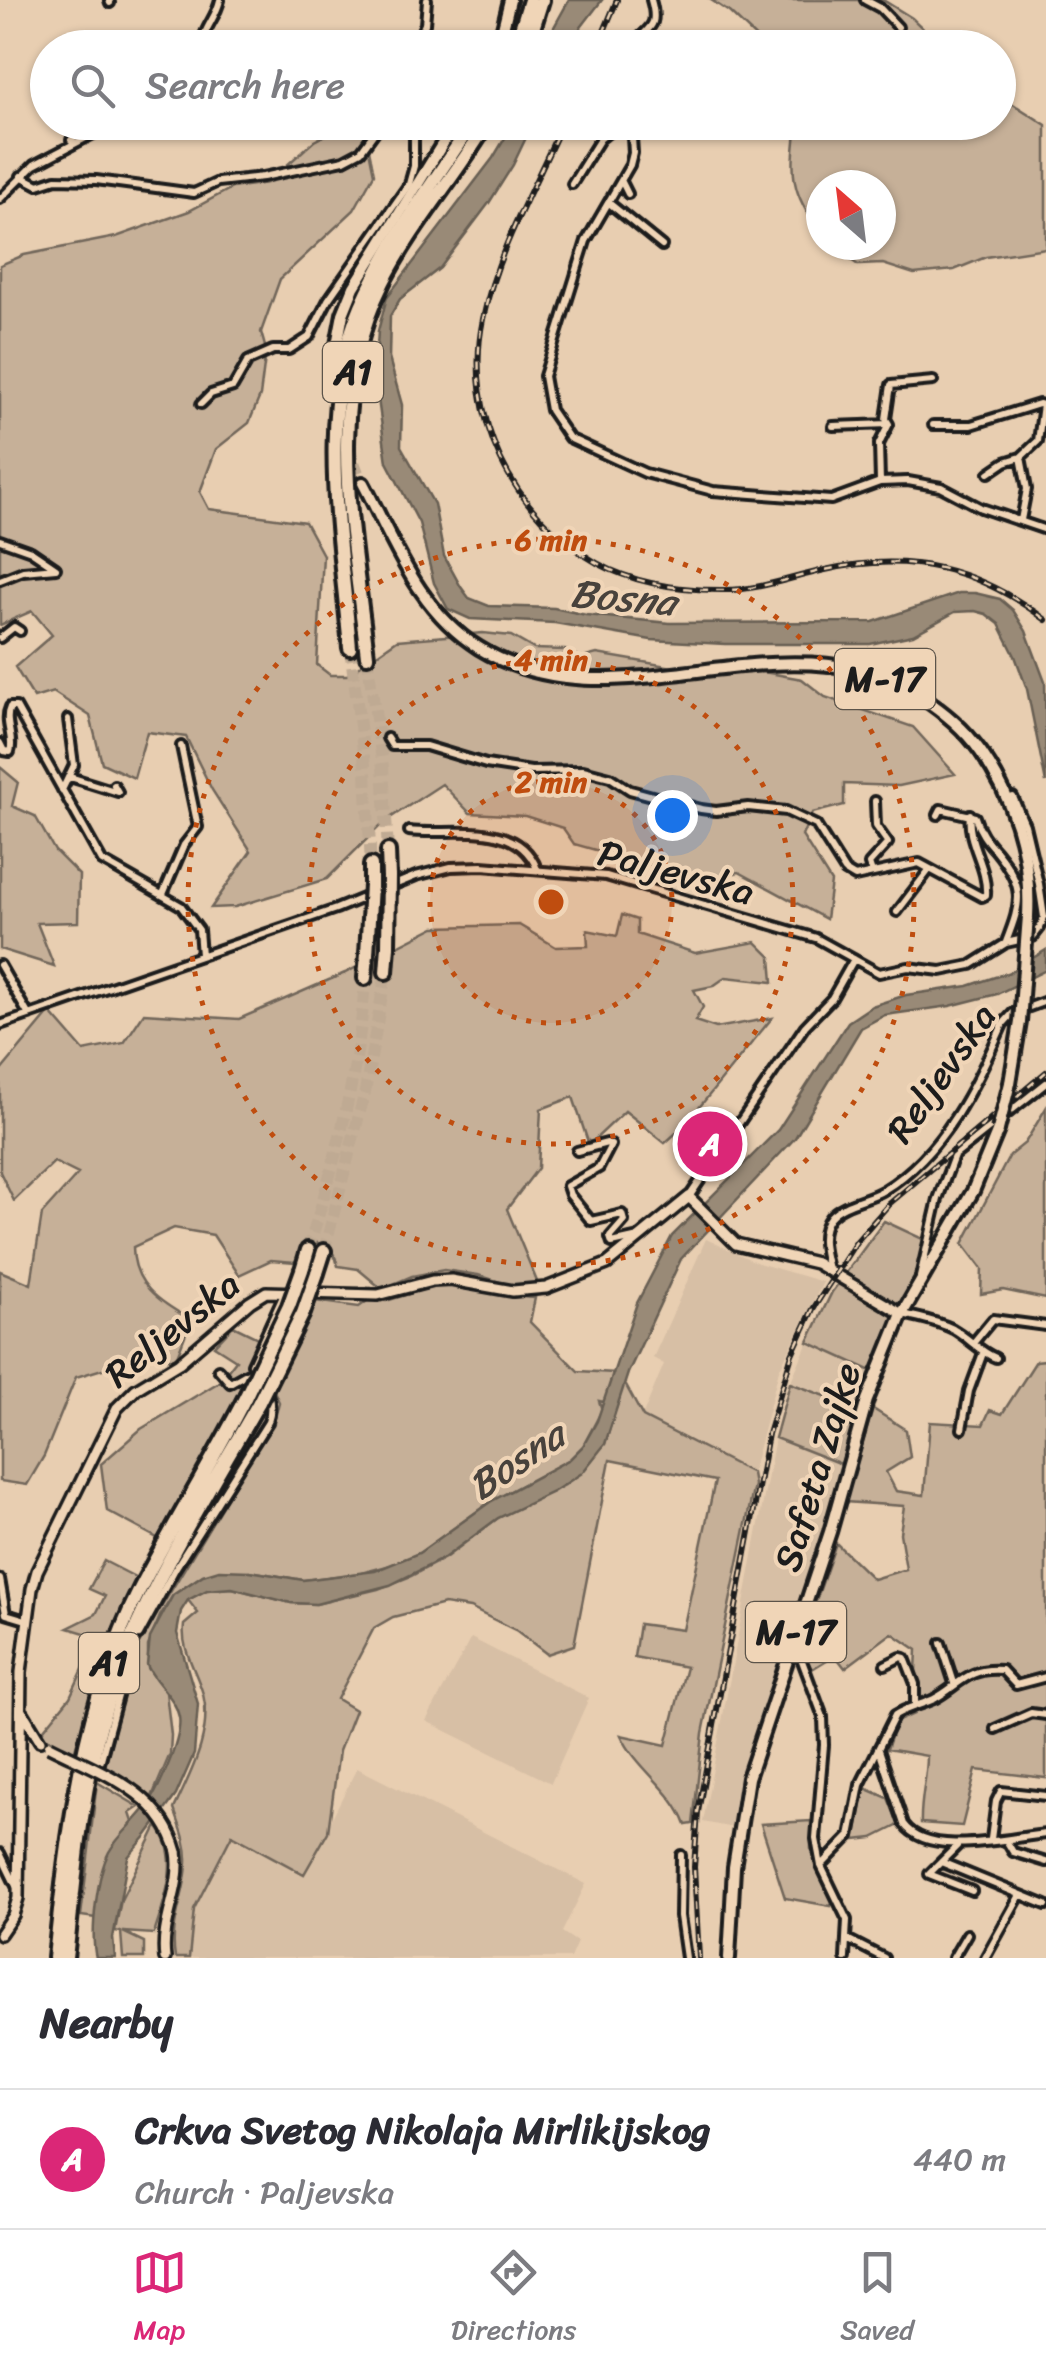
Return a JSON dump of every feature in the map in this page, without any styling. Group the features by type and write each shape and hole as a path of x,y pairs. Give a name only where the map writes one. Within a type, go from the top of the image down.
{"highway":[{"path":"521,30 530,0"},
{"path":"533,30 542,0"},
{"name":"A1","path":"350,648 336,450 342,365 360,307 386,256 461,140"},
{"name":"A1","path":"367,656 347,469 346,416 352,376 366,324 384,281 476,140"},
{"path":"386,972 388,851"},
{"path":"365,978 371,865"},
{"name":"A1","path":"66,1958 87,1785 121,1663 150,1594 253,1399 308,1250"},
{"name":"A1","path":"55,1958 77,1784 88,1729 110,1660 139,1591 303,1313 324,1250"}],"main road":[{"path":"502,30 510,0"},
{"path":"336,350 348,302 392,216 444,140"},
{"name":"Safeta Zajke","path":"363,484 409,574 439,616 481,650 551,676 591,679 771,662 819,663 881,677 934,705 972,740 1006,792 1024,855 1028,916 1020,1022 998,1130 972,1191 902,1314 876,1373 830,1532 746,1792 734,1867 729,1958"},
{"path":"692,1200 736,1244 828,1269 902,1314"},
{"name":"Reljevska","path":"19,1891 21,1672 26,1620 37,1571 117,1408 136,1389 179,1363 266,1292 378,1296 432,1281 451,1280 513,1292 546,1288 607,1264 692,1200"},
{"path":"22,1711 44,1744"},
{"path":"22,1739 44,1744 106,1776 152,1804 168,1824 177,1852 177,1872 163,1938 165,1958"},
{"path":"0,1934 14,1914 19,1891"}],"street":[{"path":"205,30 220,0"},
{"path":"422,30 427,0"},
{"path":"649,30 656,20 651,0"},
{"path":"865,0 898,26"},
{"path":"0,199 37,158 70,140"},
{"path":"29,168 82,140"},
{"path":"21,176 38,185 56,180 96,180 187,194 218,182 344,160 361,151 369,140"},
{"path":"201,404 211,394 233,387 248,361 274,350 289,350 309,336 328,300 392,216 412,174 413,140"},
{"path":"572,184 599,140"},
{"path":"632,140 633,153 622,182 586,241 544,376 550,410 562,431 579,444 645,473 713,491 831,500 880,482 908,481 941,486 981,508 1046,530"},
{"path":"622,182 628,194"},
{"path":"609,202 662,246"},
{"path":"889,424 886,418 891,385 933,381"},
{"path":"933,425 971,425 1041,404 1041,434 1021,456 989,473"},
{"path":"880,482 879,444 889,424"},
{"path":"832,426 889,424"},
{"path":"1021,456 1027,489 1021,520"},
{"path":"0,540 31,551 56,568 30,569 0,580"},
{"path":"0,638 14,627 20,630"},
{"path":"0,743 4,751 10,752 8,714 10,707 16,707 102,860 181,906 196,923 202,956"},
{"path":"62,791 74,765 68,719"},
{"path":"387,738 392,746 426,746 486,764 531,771 584,770 610,778 630,790 701,810 786,811 816,825 854,877 919,864 979,898 986,895 987,882 970,830 970,814"},
{"path":"163,894 184,846 198,827 182,746"},
{"path":"70,777 118,792 114,785"},
{"name":"Reljevska","path":"854,959 879,973 908,967 941,971 971,965 1006,943 1033,936 1044,917 1026,825 1013,796"},
{"path":"873,874 869,864 888,843 876,826 875,801"},
{"path":"938,816 941,808 975,816 978,829 1010,869 1018,886 1018,912 1006,943"},
{"path":"409,831 498,834 532,855 537,869"},
{"name":"Paljevska","path":"0,1024 202,956 416,876 466,866 606,876 816,938 854,959"},
{"path":"897,912 929,870"},
{"path":"692,1200 805,1026 832,998 854,959"},
{"path":"0,965 28,1014"},
{"name":"Reljevska","path":"828,1269 822,1246 829,1218 840,1209 884,1190 935,1145 954,1121 1012,1013 1046,1001"},
{"path":"919,1283 938,1199 954,1156 1046,1083"},
{"path":"577,1151 611,1145 599,1168 566,1186 570,1195 590,1220 622,1214 624,1221 610,1237 612,1242 644,1236"},
{"path":"100,1763 123,1675 140,1634 175,1569 268,1422 270,1398 253,1360 286,1291"},
{"path":"902,1314 943,1324 996,1358"},
{"path":"974,1342 993,1320 1046,1326"},
{"path":"962,1429 969,1391 984,1353"},
{"path":"218,1368 230,1382 255,1369"},
{"path":"0,1579 6,1614 26,1620"},
{"path":"794,1640 823,1717 816,1839 821,1866 847,1920 845,1958"},
{"path":"941,1643 954,1683"},
{"path":"885,1665 901,1656 905,1658 914,1681 915,1705"},
{"path":"821,1866 850,1836 857,1794 892,1718 935,1698 954,1683 994,1669 1002,1670 1016,1684 1046,1677"},
{"path":"995,1729 1030,1714 1046,1715"},
{"path":"878,1747 906,1828 920,1836 958,1845 990,1839 1008,1842 1046,1834"},
{"path":"990,1839 1000,1791 1046,1796"},
{"path":"1008,1842 1013,1852 1046,1862"},
{"path":"958,1845 929,1874 972,1891"},
{"path":"0,1853 19,1891"},
{"path":"681,1855 680,1916 686,1958"},
{"path":"941,1862 1046,1905"},
{"path":"985,1958 1020,1895"},
{"path":"953,1958 967,1934"},
{"path":"847,1939 884,1958"}],"shaded area":[{"path":"569,0 602,0 579,30 552,30"},
{"path":"711,0 883,0 924,30 748,30"},
{"path":"1016,106 1046,125 1046,248 986,257 954,270 914,274 883,264 858,265 851,260 896,260 896,170 806,170 806,210 795,181 795,140 1016,140"},
{"path":"367,140 374,174 354,210 280,279 261,332 266,350 260,396 249,423 216,449 200,492 209,509 305,522 323,555 317,665 330,675 347,675 397,640 483,633 511,636 534,649 565,650 582,658 597,654 696,671 741,668 802,679 825,697 913,727 955,774 899,786 844,784 844,805 812,813 802,836 831,882 826,919 739,872 702,880 574,844 563,828 525,816 470,813 442,784 384,822 327,879 235,907 211,908 251,851 212,790 186,737 147,732 134,778 102,763 90,716 53,692 34,698 15,667 52,635 32,611 0,625 0,265 24,255 116,237 189,211 232,188 267,183 314,141"},
{"path":"504,140 525,140 489,203 440,268 400,299 390,316 389,358 402,405 401,446 434,504 444,556 469,598 489,606 554,608 670,623 873,622 959,593 1000,599 1013,610 1026,631 1045,682 1046,783 1027,689 999,624 986,614 955,612 913,635 870,644 725,644 651,640 555,623 470,619 448,609 434,583 419,523 387,462 375,378 378,331 387,297"},
{"path":"0,767 18,782 12,806 35,816 55,851 79,875 78,922 37,923 54,966 0,949"},
{"path":"622,915 637,920 637,934 695,953 756,942 771,957 773,982 726,977 713,986 694,990 703,1007 695,1021 716,1028 772,1018 684,1126 665,1143 625,1111 589,1145 573,1097 541,1109 538,1168 507,1209 538,1284 512,1286 444,1270 412,1276 382,1289 358,1269 338,1266 327,1247 305,1241 295,1262 271,1260 239,1275 213,1235 174,1228 133,1247 138,1272 150,1291 191,1320 176,1359 148,1355 76,1377 44,1456 27,1485 0,1481 0,1271 31,1284 42,1214 78,1174 54,1162 14,1201 0,1172 0,1072 50,1012 84,1051 124,1043 144,1013 239,1019 345,973 435,927 519,925 556,947 588,946 587,930 617,936"},
{"path":"1046,950 1046,970 997,994 950,1006 885,1015 861,1028 795,1138 681,1259 628,1373 605,1444 582,1473 553,1492 498,1518 444,1558 390,1585 316,1604 291,1603 232,1588 207,1590 188,1600 181,1611 177,1633 198,1704 194,1754 176,1795 128,1857 113,1938 115,1958 96,1958 94,1920 105,1862 149,1802 177,1738 177,1710 147,1665 150,1638 173,1595 203,1575 219,1570 303,1580 375,1571 419,1553 490,1502 570,1459 583,1446 597,1421 637,1303 672,1236 778,1130 848,1022 872,1006 906,995 968,986 1010,972"},
{"path":"1046,1108 1046,1299 1003,1290 981,1294 982,1269 963,1244 1010,1155 1025,1143"},
{"path":"884,1221 940,1247 876,1373 808,1342 832,1292"},
{"path":"706,1239 758,1263 823,1282 779,1370 752,1473 642,1417 664,1364 653,1358"},
{"path":"435,1286 535,1298 530,1322 578,1371 615,1373 604,1402 599,1401 602,1410 583,1446 570,1459 490,1502 419,1553 395,1564 361,1573 303,1580 250,1571 203,1575 173,1595 148,1646 148,1668 166,1692 171,1735 170,1754 151,1799 104,1769 136,1649 275,1418 279,1402 274,1391 315,1301 359,1307 370,1299 386,1301"},
{"path":"233,1326 262,1340 237,1398 161,1540 107,1511 101,1464 141,1429 219,1382 236,1360 214,1346"},
{"path":"808,1342 876,1373 738,1829 703,1822 775,1438 790,1383"},
{"path":"1046,1360 1046,1778 976,1770 962,1826 921,1823 927,1756 887,1749 896,1722 914,1714 917,1650 892,1633 845,1668 835,1655 812,1669 800,1647 836,1543 873,1579 906,1569 900,1533 904,1506 845,1502 873,1409 906,1430 910,1457 886,1472 896,1491 924,1495 930,1422 983,1425 990,1410 1002,1414 1036,1361"},
{"path":"624,1382 643,1417 752,1473 754,1485 703,1733 693,1824 686,1825 673,1801 636,1759 621,1735 666,1745 686,1667 634,1657 639,1624 683,1630 715,1481 610,1460 574,1645 547,1654 517,1631 470,1608 444,1604 393,1617 374,1628 337,1699 355,1710 339,1751 328,1832 304,1874 232,1835 194,1909 189,1958 175,1958 174,1932 187,1856 174,1809 193,1768 205,1724 203,1694 185,1643 184,1625 198,1613 188,1600 207,1590 232,1588 291,1603 316,1604 378,1589 411,1576 445,1558 498,1518 565,1485 605,1444"},
{"path":"790,1383 861,1409 841,1464 775,1438"},
{"path":"104,1561 137,1578 102,1659 74,1753 40,1734 70,1697 98,1637 68,1628 96,1614 105,1596 89,1589"},
{"path":"471,1638 589,1698 551,1783 426,1721"},
{"path":"357,1768 586,1884 562,1932 577,1942 570,1958 189,1958 194,1909 233,1834 304,1874"},
{"path":"97,1782 139,1807 130,1813 133,1822 104,1866 96,1918 81,1916"},
{"path":"865,1788 888,1798 899,1825 873,1838 855,1840"},
{"path":"811,1821 811,1849 826,1868 834,1890 831,1906 785,1898 761,1824"},
{"path":"157,1826 169,1851 166,1893 154,1934 123,1932 144,1942 144,1958 123,1958 121,1932 115,1931 121,1900"}],"tunnel":[{"path":"336,350 337,379"},
{"path":"350,449 363,483"},
{"path":"350,648 366,773 371,865"},
{"path":"367,656 383,767 388,851"},
{"path":"324,1251 365,1092 386,972"},
{"path":"308,1250 345,1116 365,978"}],"railway":[{"path":"604,30 617,0"},
{"path":"555,140 497,268 483,319 479,355 480,391 488,426 518,490 541,518 567,543 597,563 658,584 734,590 856,565 914,564 968,576 1046,620"},
{"path":"699,1958 694,1867 698,1812 768,1434 792,1354 813,1309 856,1242 889,1204 1046,1072"}],"place":[{"name":"Crkva Svetog Nikolaja Mirlikijskog","path":"710,1144"}],"water label":[{"name":"Bosna","path":"623,597"},
{"name":"Bosna","path":"516,1460"}]}
